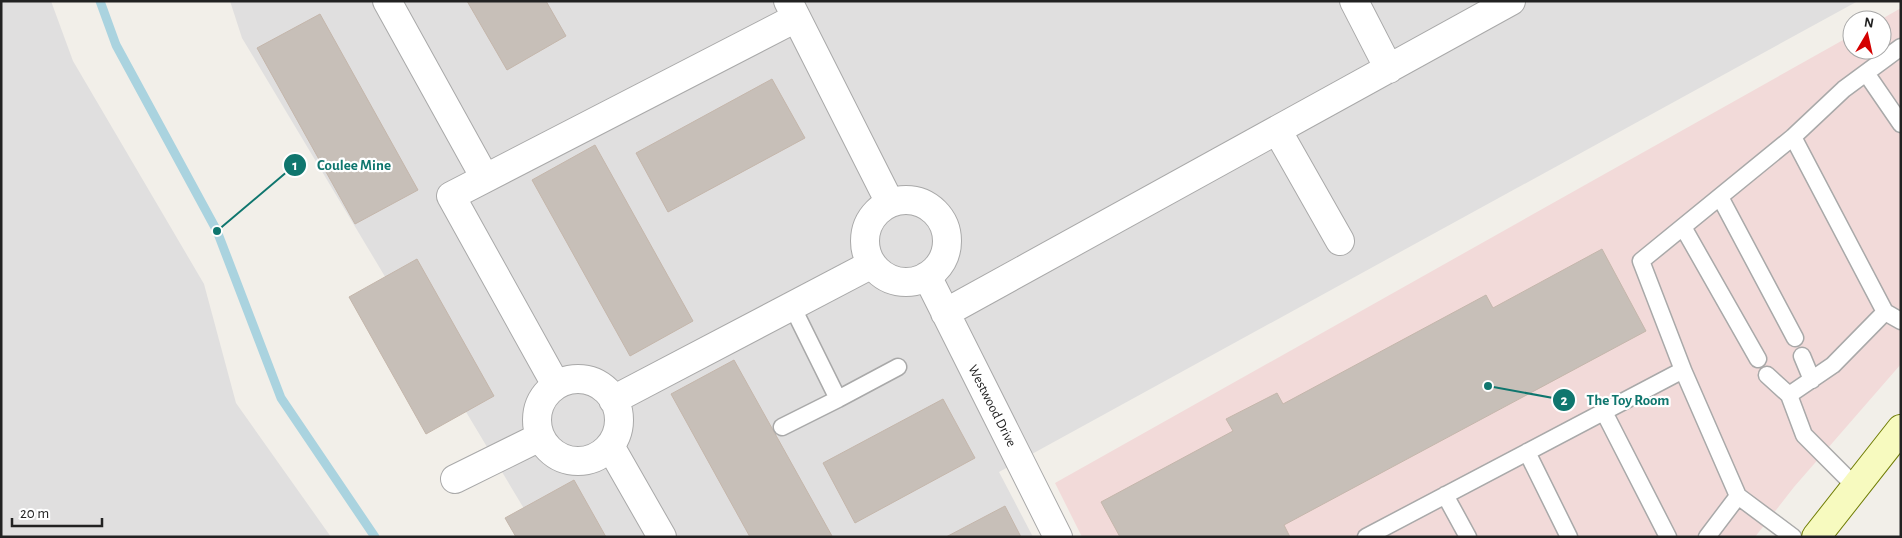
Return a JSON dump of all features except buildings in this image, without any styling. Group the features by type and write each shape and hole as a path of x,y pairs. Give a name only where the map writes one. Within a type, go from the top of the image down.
{"main road":[{"path":"1816,537 1901,429"}],"street":[{"path":"387,1 485,178"},
{"path":"1354,1 1388,69"},
{"path":"945,313 1511,1"},
{"path":"556,385 450,196 792,9 890,202"},
{"path":"1277,130 1340,240"},
{"path":"916,201 928,206 938,215 944,226 947,240 945,254 938,266 927,276 914,281 900,282 887,278 872,264 864,245 865,232 870,220 878,210 890,202 916,201"},
{"path":"613,400 872,264"},
{"name":"Westwood Drive","path":"927,276 1058,537"},
{"path":"575,379 588,380 600,386 613,400 617,406 619,419 617,434 610,446 600,455 586,460 572,461 559,457 548,449 540,437 536,424 537,411 542,399 556,385 575,379"},
{"path":"455,479 540,437"},
{"path":"610,446 662,537"}],"lane":[{"path":"1793,537 1738,496 1683,370 1641,261 1794,137 1844,89 1901,47"},
{"path":"1866,73 1901,124"},
{"path":"1794,137 1885,312 1901,321"},
{"path":"1720,197 1795,338"},
{"path":"1682,227 1758,359"},
{"path":"792,306 838,398"},
{"path":"1789,395 1833,365 1885,312"},
{"path":"1802,356 1812,380"},
{"path":"782,427 898,367"},
{"path":"1366,537 1683,370"},
{"path":"1767,375 1789,395 1804,435 1855,486"},
{"path":"1604,412 1668,537"},
{"path":"1527,452 1569,537"},
{"path":"1445,495 1468,537"},
{"path":"1707,537 1738,496"}],"shaded area":[{"path":"1,1 51,1 73,61 204,284 236,403 331,537 1,537"},
{"path":"230,1 1858,1 999,472 1033,537 541,537 242,38"},
{"path":"1901,8 1901,364 1794,487 1755,537 1082,537 1055,483 1842,41 1842,60 1892,60 1892,13"}],"waterway":[{"path":"100,1 116,45 217,231 281,398 375,537"}],"place":[{"name":"Coulee Mine","path":"217,231"},
{"name":"The Toy Room","path":"1488,386"}]}
